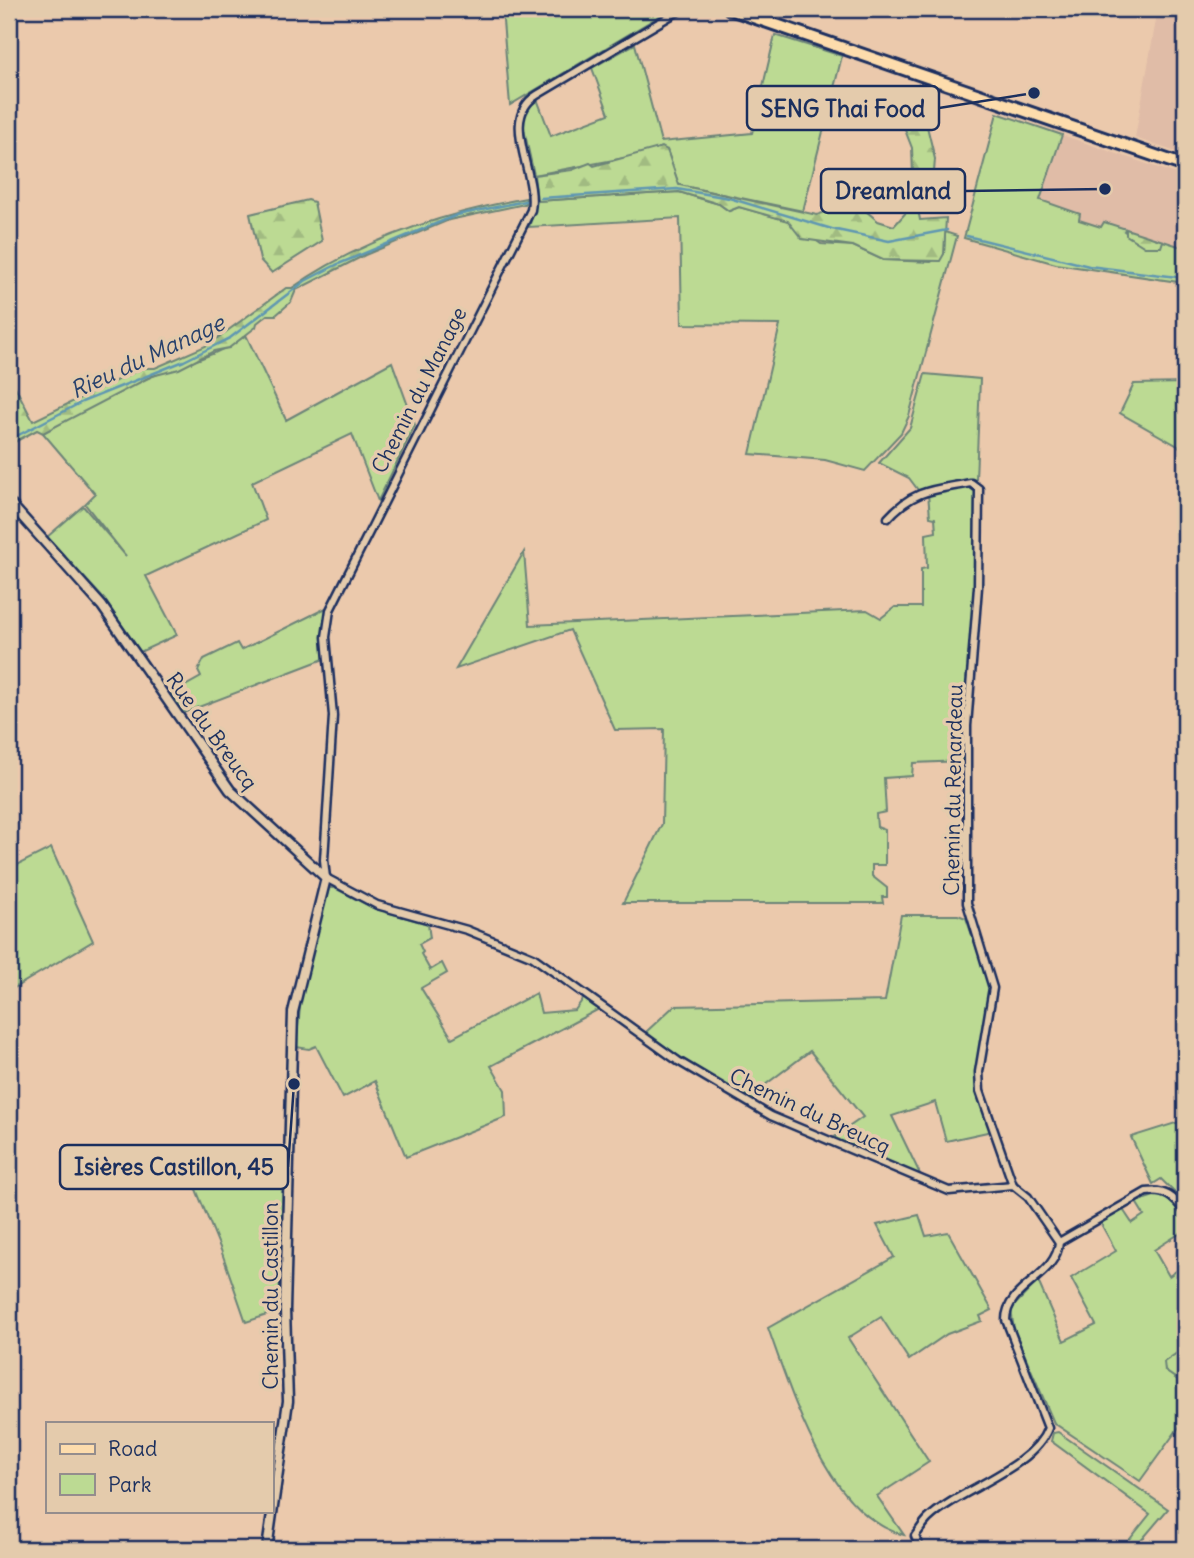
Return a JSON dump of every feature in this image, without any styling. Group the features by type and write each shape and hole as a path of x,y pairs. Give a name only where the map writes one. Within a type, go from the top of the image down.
{"main road":[{"path":"730,9 1185,166"}],"street":[{"name":"Chemin du Manage","path":"326,878 324,860 333,716 327,637 330,610 425,415 531,210 532,188 519,124 521,110 537,95 682,9"},
{"name":"Chemin du Renardeau","path":"888,519 901,503 919,493 971,483 979,489 978,587 967,726 967,903 993,988 979,1072 980,1091 1013,1185"},
{"name":"Rue du Breucq","path":"9,502 102,606 230,790 326,878 377,905 467,930 515,948"},
{"name":"Chemin du Castillon","path":"273,1507 288,1401 285,1310 293,1012 326,878"},
{"name":"Chemin du Breucq","path":"515,948 554,970 711,1083 771,1116 949,1191 1013,1185"},
{"path":"920,1549 915,1536 929,1519 1024,1456 1046,1435 1048,1428 1006,1320 1006,1311 1012,1301 1050,1264 1059,1250 1059,1242 1033,1203 1013,1185"},
{"path":"1059,1242 1146,1192 1157,1190 1170,1194 1185,1212"},
{"name":"Chemin du Castillon","path":"267,1549 272,1512"}],"shaded area":[{"path":"1158,9 1185,17 1185,155 1135,138"},
{"path":"1062,135 1185,177 1185,248 1104,222 1102,228 1078,220 1080,214 1039,200"}],"green space":[{"path":"502,9 671,9 510,105"},
{"path":"775,35 842,56 803,211 679,185 667,150 534,175 523,125 526,108 537,99 551,136 609,114 592,68 635,44 661,142 752,133"},
{"path":"910,99 922,106 935,159 934,172 922,179 913,175 912,148 900,117"},
{"path":"997,113 1062,135 1040,200 1080,214 1079,220 1101,227 1104,222 1126,229 1124,231 1145,247 1160,246 1163,241 1185,248 1185,283 1056,264 964,238"},
{"path":"662,147 667,150 679,185 817,215 855,202 878,221 894,226 909,209 918,209 920,220 946,218 944,254 940,261 883,260 853,246 802,239 788,221 739,207 729,211 719,204 679,192 537,201 534,175 572,170 590,163 594,166"},
{"path":"679,192 719,204 729,211 739,207 789,221 821,244 853,246 883,260 931,262 944,254 945,232 957,236 909,416 901,433 865,471 825,460 750,454 780,325 682,324 680,218 529,227 537,201"},
{"path":"526,198 525,204 449,220 365,255 296,290 291,302 276,315 267,315 229,348 214,351 179,369 152,376 43,433 37,430 9,445 9,375 33,421 142,368 155,368 208,345 286,288 292,288 318,271 375,242 434,220"},
{"path":"308,200 314,202 322,241 272,273 260,260 250,214"},
{"path":"1126,229 1163,241 1161,247 1145,247 1126,235"},
{"path":"246,335 286,420 392,362 415,425 378,501 352,434 252,482 266,520 146,576 177,635 140,652 105,600 47,537 83,506 126,556 85,504 95,494 43,433 125,388 213,354"},
{"path":"925,374 980,379 976,480 918,490 909,478 879,463 910,428"},
{"path":"1185,383 1185,450 1120,413 1134,384"},
{"path":"975,488 974,606 963,761 913,763 912,776 884,778 886,812 876,814 877,827 885,830 885,865 872,865 872,876 887,888 887,897 882,897 883,903 623,903 662,824 664,729 615,730 570,630 456,669 524,552 530,625 867,610 881,618 895,607 921,607 921,569 927,568 926,534 936,532 935,518 930,517 928,493"},
{"path":"326,608 324,659 183,713 169,695 201,677 198,671 204,659 237,643 241,650"},
{"path":"51,848 93,941 9,991 9,869"},
{"path":"329,888 335,888 373,908 428,924 430,938 419,944 423,952 421,954 430,970 442,963 447,973 421,988 452,1038 536,993 541,1013 575,1010 584,998 599,1009 491,1066 505,1090 506,1117 406,1157 375,1081 343,1098 316,1046 309,1049 296,1047 302,988"},
{"path":"901,915 958,915 966,918 989,984 989,1001 976,1078 992,1131 946,1141 935,1102 892,1116 921,1176 833,1138 863,1117 810,1051 765,1085 753,1101 678,1056 646,1032 674,1006 885,1001"},
{"path":"1185,1120 1185,1203 1161,1179 1153,1184 1131,1137"},
{"path":"226,1162 230,1168 239,1164 248,1175 249,1187 283,1169 279,1311 246,1322 195,1187 204,1175"},
{"path":"1157,1195 1169,1200 1177,1208 1183,1218 1185,1230 1154,1250 1169,1276 1182,1267 1185,1272 1185,1367 1182,1364 1165,1371 1181,1382 1185,1419 1140,1481 1054,1423 1014,1330 1011,1309 1038,1281 1064,1341 1096,1325 1071,1278 1116,1251 1100,1222 1122,1208 1132,1223 1144,1215 1136,1202"},
{"path":"919,1215 926,1236 948,1232 992,1310 980,1316 982,1321 947,1334 909,1360 881,1317 848,1338 929,1462 877,1496 904,1535 877,1523 854,1504 834,1479 816,1449 802,1417 768,1328 894,1257 877,1225"},
{"path":"1177,1353 1185,1367 1185,1404 1181,1382 1165,1371 1164,1362"},
{"path":"1058,1432 1168,1509 1134,1549 1122,1549 1150,1514 1051,1441 1053,1433"}],"waterway":[{"name":"Rieu du Manage","path":"541,198 677,189 729,198 832,229 889,241 947,230"},
{"name":"Rieu du Manage","path":"9,440 82,402 184,361 230,338 305,281 336,265 457,215 525,201"},
{"name":"Rieu du Manage","path":"967,236 1089,266 1185,278"}],"place":[{"name":"SENG Thai Food","path":"1034,93"},
{"name":"Dreamland","path":"1105,189"},
{"name":"Isières Castillon, 45","path":"294,1084"}]}
